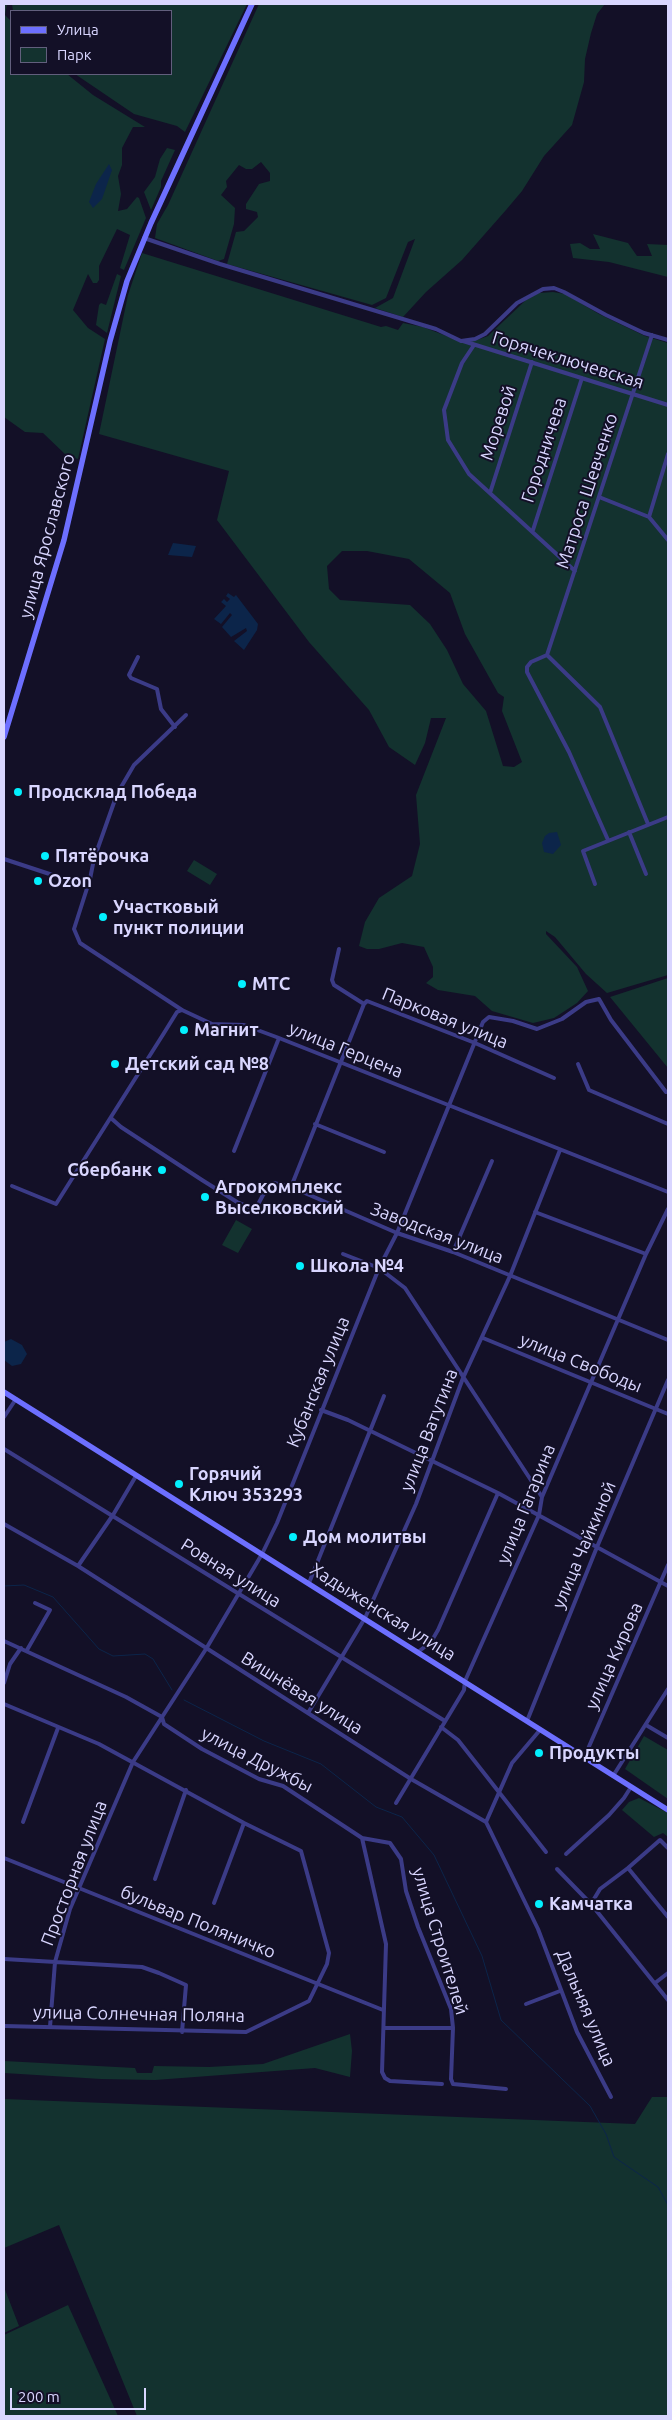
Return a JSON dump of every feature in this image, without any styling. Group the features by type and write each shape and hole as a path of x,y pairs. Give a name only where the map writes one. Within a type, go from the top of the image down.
{"main road":[{"name":"улица Ярославского","path":"4,738 64,540 110,341 127,281 144,238 252,4"},
{"name":"Хадыженская улица","path":"4,1392 668,1810"}],"street":[{"name":"Горячеключевская","path":"144,238 220,264 436,329 474,345 668,405"},
{"path":"460,340 475,339 485,334 517,303 543,289 554,288 652,335 668,340"},
{"name":"Матроса Шевченко","path":"546,655 652,335"},
{"path":"474,345 462,363 444,410 448,440 469,474 533,530 575,571"},
{"name":"Моревой","path":"490,493 532,362"},
{"name":"Городничева","path":"533,530 582,378"},
{"path":"649,517 668,454"},
{"path":"599,497 649,517 668,540"},
{"path":"608,840 569,752 527,672 527,667 531,662 546,655 600,707 648,824"},
{"path":"138,657 129,675 131,678 157,689 161,709 175,727"},
{"name":"улица Герцена","path":"186,715 134,765 123,781 103,831 74,929 80,943 182,1010 212,1024 244,1026 279,1038 668,1192"},
{"path":"595,884 583,852 608,840 668,817"},
{"path":"629,832 646,874"},
{"path":"4,858 86,886"},
{"name":"Парковая улица","path":"339,949 332,980 334,985 364,1004 368,1001 475,1043 554,1078"},
{"name":"Кубанская улица","path":"133,1762 206,1649 262,1554 320,1410 379,1268 397,1233 483,1022 489,1017 537,1029 562,1019 586,1002 599,999 611,1020 666,1092"},
{"path":"290,1187 364,1004"},
{"path":"12,1186 56,1204 112,1118 177,1012 182,1010"},
{"path":"234,1151 279,1038"},
{"path":"578,1064 589,1090 668,1124"},
{"name":"Заводская улица","path":"112,1118 121,1127 237,1202 256,1210 263,1195 274,1183 290,1187 397,1233 453,1252 668,1340"},
{"path":"315,1124 384,1152"},
{"name":"улица Ватутина","path":"308,1713 365,1618 416,1504 463,1378 510,1276 560,1150"},
{"path":"453,1252 492,1161"},
{"name":"улица Гагарина","path":"396,1803 464,1690 465,1681 538,1515 542,1497 646,1254 668,1209"},
{"path":"535,1212 646,1254"},
{"path":"343,1254 379,1268 405,1288 542,1497"},
{"name":"улица Свободы","path":"483,1338 668,1414"},
{"name":"улица Чайкиной","path":"527,1721 597,1546 668,1380"},
{"path":"309,1583 384,1396"},
{"path":"4,1417 16,1399"},
{"path":"320,1410 432,1460 498,1493 597,1546 661,1584 668,1586"},
{"name":"Ровная улица","path":"4,1449 445,1721"},
{"path":"78,1566 113,1515 136,1476"},
{"path":"418,1652 431,1642 438,1630 498,1493"},
{"name":"Вишнёвая улица","path":"4,1524 78,1566 411,1779 486,1822"},
{"name":"улица Кирова","path":"584,1758 668,1565"},
{"path":"26,1650 50,1610 35,1603"},
{"name":"улица Дружбы","path":"4,1641 126,1697 162,1717 164,1724 202,1749 259,1779 283,1786 346,1825 362,1838"},
{"path":"4,1683 10,1664 21,1648"},
{"path":"613,1776 632,1742 666,1696 668,1689"},
{"name":"улица Солнечная Поляна","path":"4,1704 99,1744 244,1823 301,1850 328,1952 328,1964 309,2001 246,2032 182,2032 4,2026"},
{"path":"646,1725 668,1738"},
{"path":"441,1726 458,1740 546,1852"},
{"path":"24,1822 58,1728"},
{"path":"486,1822 512,1762 540,1730"},
{"name":"Просторная улица","path":"50,2027 55,1962 70,1909 133,1762"},
{"path":"566,1854 609,1815 624,1798 630,1786"},
{"path":"155,1879 186,1790"},
{"name":"Дальняя улица","path":"486,1822 538,1929 577,2032 611,2097"},
{"path":"214,1903 244,1823"},
{"path":"362,1838 386,1944 382,2072 385,2078 390,2081 442,2084"},
{"name":"улица Строителей","path":"362,1838 390,1842 401,1860 406,1891 450,2008 453,2028 451,2080 453,2084 506,2089"},
{"path":"591,1904 594,1895 660,1840 668,1848"},
{"name":"бульвар Поляничко","path":"4,1858 318,1986 383,2010"},
{"path":"557,1868 591,1904 668,2000"},
{"path":"628,1868 668,1917"},
{"path":"4,1960 142,1967 186,1985 182,2032"},
{"path":"655,1983 668,1972"},
{"path":"526,2004 560,1991"},
{"path":"384,2028 453,2028"}],"green space":[{"path":"4,4 7,4 5,15 10,20 10,75 68,75 93,95 145,127 133,127 122,148 122,165 118,176 121,194 118,211 127,209 137,197 146,218 124,270 120,268 130,235 117,229 99,266 99,280 97,283 93,283 88,274 73,310 88,328 105,339 78,459 67,456 43,433 25,432 4,417"},
{"path":"12,4 247,4 185,132 177,126 134,114 76,75 172,75 172,10 13,10"},
{"path":"259,4 605,4 597,14 591,33 585,59 584,82 572,125 544,156 522,191 462,260 426,292 403,317 375,308 393,298 415,239 408,242 386,298 372,305 227,264 236,232 244,231 258,217 257,212 246,209 246,204 259,184 270,181 270,173 261,162 252,169 246,169 239,165 226,181 227,187 221,195 235,208 234,224 224,259 218,261 155,238 157,224 168,205"},
{"path":"167,148 175,150 151,210 144,192 155,177 160,159"},
{"path":"593,234 628,243 637,256 652,256 647,244 668,245 668,277 609,262 573,258 570,244 580,243 590,249 600,249"},
{"path":"142,253 381,327 386,326 398,330 403,323 423,327 462,342 488,336 526,300 539,293 553,292 565,294 599,314 645,336 668,343 668,975 607,993 586,974 555,937 546,931 546,934 577,967 588,991 577,1003 554,1018 533,1023 492,1011 475,996 438,990 426,983 433,977 433,967 424,947 402,943 379,949 367,949 359,946 365,922 379,898 412,876 420,844 416,795 446,718 431,718 425,743 415,765 389,747 369,710 309,642 217,520 229,471 99,434 128,295","holes":["342,551 367,551 409,559 450,593 465,634 498,693 504,697 502,711 522,762 514,767 503,766 486,711 463,684 447,650 430,624 410,605 340,600 329,589 327,566"]},
{"path":"117,274 121,276 107,333 96,325 99,305 101,303 106,305"},
{"path":"194,860 217,874 210,885 187,871"},
{"path":"668,978 668,1068 610,997"},
{"path":"236,1220 252,1229 238,1253 222,1245"},
{"path":"644,1736 668,1750 668,1799 625,1769"},
{"path":"639,1798 668,1813 668,1837 663,1833 654,1837 622,1810 629,1802"},
{"path":"350,2034 352,2051 350,2077 315,2068 155,2080 101,2079 4,2073 4,2061 135,2068 137,2073 152,2073 154,2066 209,2067 263,2064"},
{"path":"652,2097 668,2097 668,2416 137,2416 59,2225 4,2248 4,2099 635,2124"},
{"path":"4,2287 19,2326 4,2333"},
{"path":"68,2305 118,2416 4,2416 4,2335"}],"water":[{"path":"109,164 112,170 102,199 93,208 89,202 96,184"},
{"path":"173,543 196,546 192,557 168,555"},
{"path":"228,593 234,597 236,595 258,624 257,630 244,650 234,641 247,631 246,628 231,637 222,627 232,615 230,613 221,624 214,619 226,606 221,602 224,599 227,602 230,599 226,596"},
{"path":"557,832 561,845 553,854 544,852 542,843 545,836 549,833"},
{"path":"11,1339 22,1345 27,1354 21,1364 12,1366 4,1360 4,1342"}],"waterway":[{"path":"4,1586 24,1585 53,1597 99,1649 113,1656 145,1654 153,1659 172,1690"},
{"path":"184,1700 264,1741 321,1764 376,1807 402,1817 434,1855 482,1956 501,2020 590,2106 606,2134 614,2157 658,2187 668,2205"},
{"path":"668,2216 668,2222"}],"place":[{"name":"Продсклад Победа","path":"18,792"},
{"name":"Пятёрочка","path":"45,856"},
{"name":"Ozon","path":"38,881"},
{"name":"Участковый пункт полиции","path":"103,917"},
{"name":"МТС","path":"242,984"},
{"name":"Магнит","path":"184,1030"},
{"name":"Детский сад №8","path":"115,1064"},
{"name":"Сбербанк","path":"162,1170"},
{"name":"Агрокомплекс Выселковский","path":"205,1197"},
{"name":"Школа №4","path":"300,1266"},
{"name":"Горячий Ключ 353293","path":"179,1484"},
{"name":"Дом молитвы","path":"293,1537"},
{"name":"Продукты","path":"539,1753"},
{"name":"Камчатка","path":"539,1904"}]}
